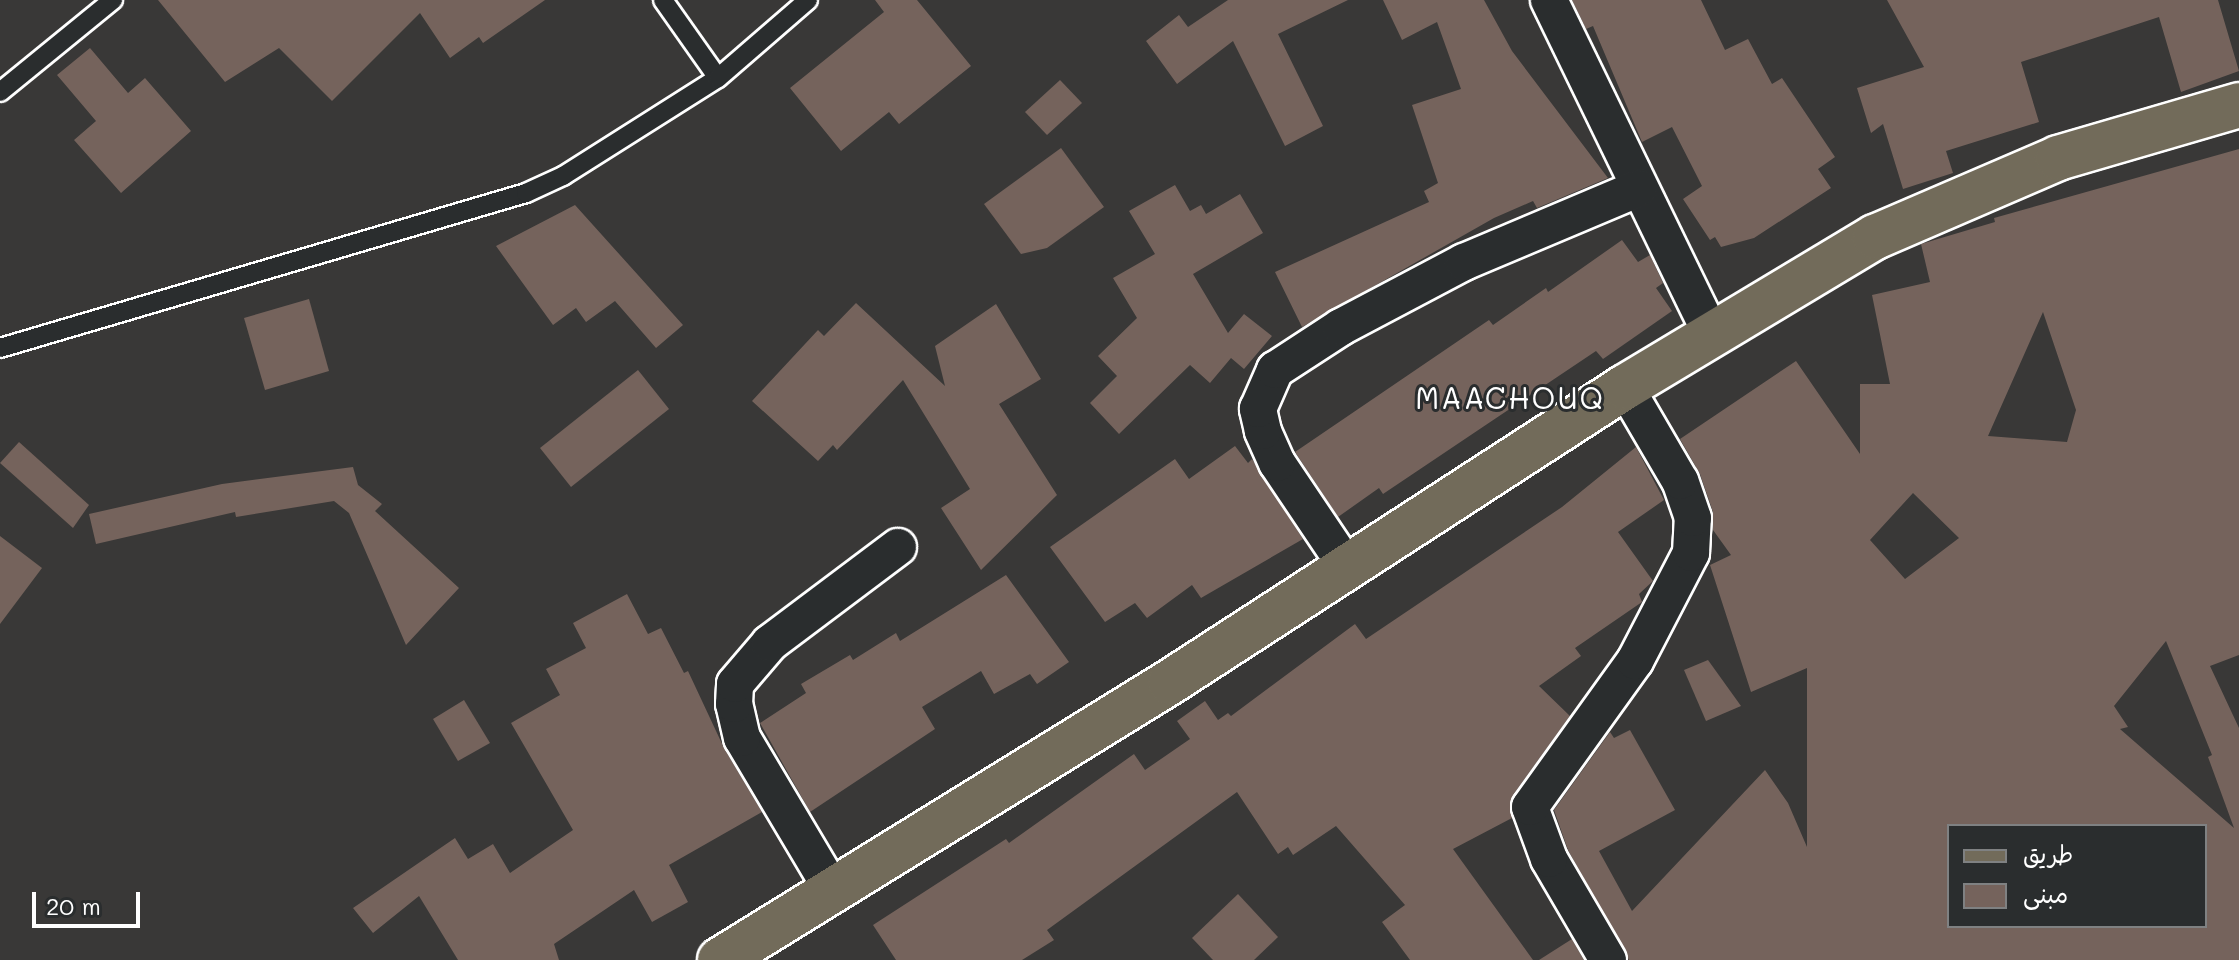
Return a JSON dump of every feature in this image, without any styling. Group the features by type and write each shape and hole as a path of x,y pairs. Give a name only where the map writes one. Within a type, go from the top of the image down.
{"main road":[{"path":"720,960 1347,567 1625,387 1875,237 2058,158 2239,105"}],"street":[{"path":"1549,0 1712,335"},
{"path":"1347,567 1277,463 1263,431 1258,409 1275,370 1341,327 1464,262 1639,188"},
{"path":"1608,960 1549,859 1530,807 1635,661 1691,553 1693,518 1680,481 1625,387"},
{"path":"833,891 742,738 734,704 735,684 770,643 898,547"}],"lane":[{"path":"0,92 113,0"},
{"path":"663,0 718,78"},
{"path":"0,348 526,193 563,176 718,78 808,0"}],"building":[{"path":"158,0 545,0 483,43 479,37 450,58 420,13 332,101 279,48 225,82"},
{"path":"875,0 917,0 971,66 899,124 889,112 841,151 790,88 884,12"},
{"path":"1228,0 1348,0 1278,34 1323,126 1285,146 1233,41 1177,84 1146,41 1179,15 1188,27"},
{"path":"1383,0 1484,0 1512,51 1608,178 1537,208 1533,201 1494,218 1302,327 1275,272 1429,202 1424,191 1438,183 1412,105 1461,89 1437,22 1402,40"},
{"path":"1572,0 1701,0 1725,50 1748,39 1772,84 1782,78 1835,157 1818,169 1831,188 1754,238 1721,247 1715,237 1710,240 1683,199 1702,186 1672,127 1642,142 1593,26 1586,29"},
{"path":"1887,0 2218,0 2239,71 2181,92 2159,17 2021,62 2039,122 1946,151 1953,173 1903,189 1883,124 1871,133 1857,88 1924,67"},
{"path":"90,48 128,93 145,78 191,131 121,193 74,140 96,121 57,75"},
{"path":"1060,80 1082,103 1047,135 1025,112"},
{"path":"1061,148 1104,207 1047,248 1021,254 984,204"},
{"path":"2239,149 2239,655 2210,666 2239,728 2239,960 1629,960 1568,850 1554,810 1610,732 1614,738 1630,730 1675,810 1599,851 1632,911 1765,770 1788,803 1807,847 1807,668 1751,692 1710,565 1731,555 1713,530 1713,512 1700,474 1680,439 1796,361 1860,454 1860,384 1890,384 1872,295 1930,282 1921,244 1995,222 1994,218","holes":["2043,312 2076,410 2067,442 1988,436","1913,493 1959,538 1905,579 1870,540","2166,641 2212,755 2208,757 2234,828 2120,729 2128,727 2114,706"]},
{"path":"1175,185 1190,211 1201,205 1206,214 1240,194 1263,233 1193,274 1228,333 1244,314 1272,336 1244,369 1231,358 1210,383 1190,365 1119,434 1090,403 1117,376 1098,356 1137,318 1113,278 1155,254 1129,211"},
{"path":"575,205 683,325 656,348 615,301 586,322 576,308 553,325 496,246"},
{"path":"1622,240 1638,262 1650,255 1663,283 1656,288 1672,311 1603,359 1596,351 1383,494 1379,488 1338,517 1295,452 1489,320 1493,325 1546,288 1548,292"},
{"path":"309,299 329,371 265,390 244,318"},
{"path":"856,303 945,386 935,346 996,304 1041,379 999,404 1057,495 981,570 941,508 970,489 903,380 837,450 833,445 818,461 752,401 818,330 824,336"},
{"path":"638,370 669,409 571,487 540,448"},
{"path":"19,442 89,505 73,528 0,463"},
{"path":"1235,446 1248,463 1252,459 1303,539 1201,598 1192,585 1147,618 1135,603 1105,622 1050,547 1175,459 1189,479"},
{"path":"1636,447 1664,500 1618,532 1653,581 1639,594 1642,602 1575,648 1581,656 1539,686 1570,716 1513,795 1512,818 1453,849 1533,960 1410,960 1382,922 1405,905 1336,826 1293,855 1288,847 1278,854 1237,792 1047,930 1054,940 1022,960 896,960 873,925 1006,839 1009,843 1134,754 1145,770 1190,739 1177,721 1205,701 1218,720 1228,713 1231,716 1355,624 1366,639 1562,507"},
{"path":"353,467 358,485 382,504 375,511 459,588 406,645 349,513 334,501 236,517 235,512 96,544 89,514 222,484"},
{"path":"0,536 42,568 0,624"},
{"path":"1006,575 1069,662 1037,684 1030,674 994,694 981,671 922,707 935,729 810,812 760,723 806,693 801,684 850,655 853,660 896,633 900,641"},
{"path":"627,594 648,634 661,628 684,673 688,671 724,748 762,812 669,865 688,902 652,922 634,890 554,944 559,960 458,960 419,896 373,933 353,908 455,838 468,859 493,844 510,873 573,830 511,723 560,695 546,669 586,648 573,623"},
{"path":"1708,660 1741,706 1706,721 1684,670"},
{"path":"464,700 490,743 458,761 433,719"},
{"path":"1238,894 1278,937 1254,960 1213,960 1192,938"},
{"path":"1572,939 1584,960 1539,960"}],"district":[{"name":"MAACHOUQ","path":"1510,397"}]}
